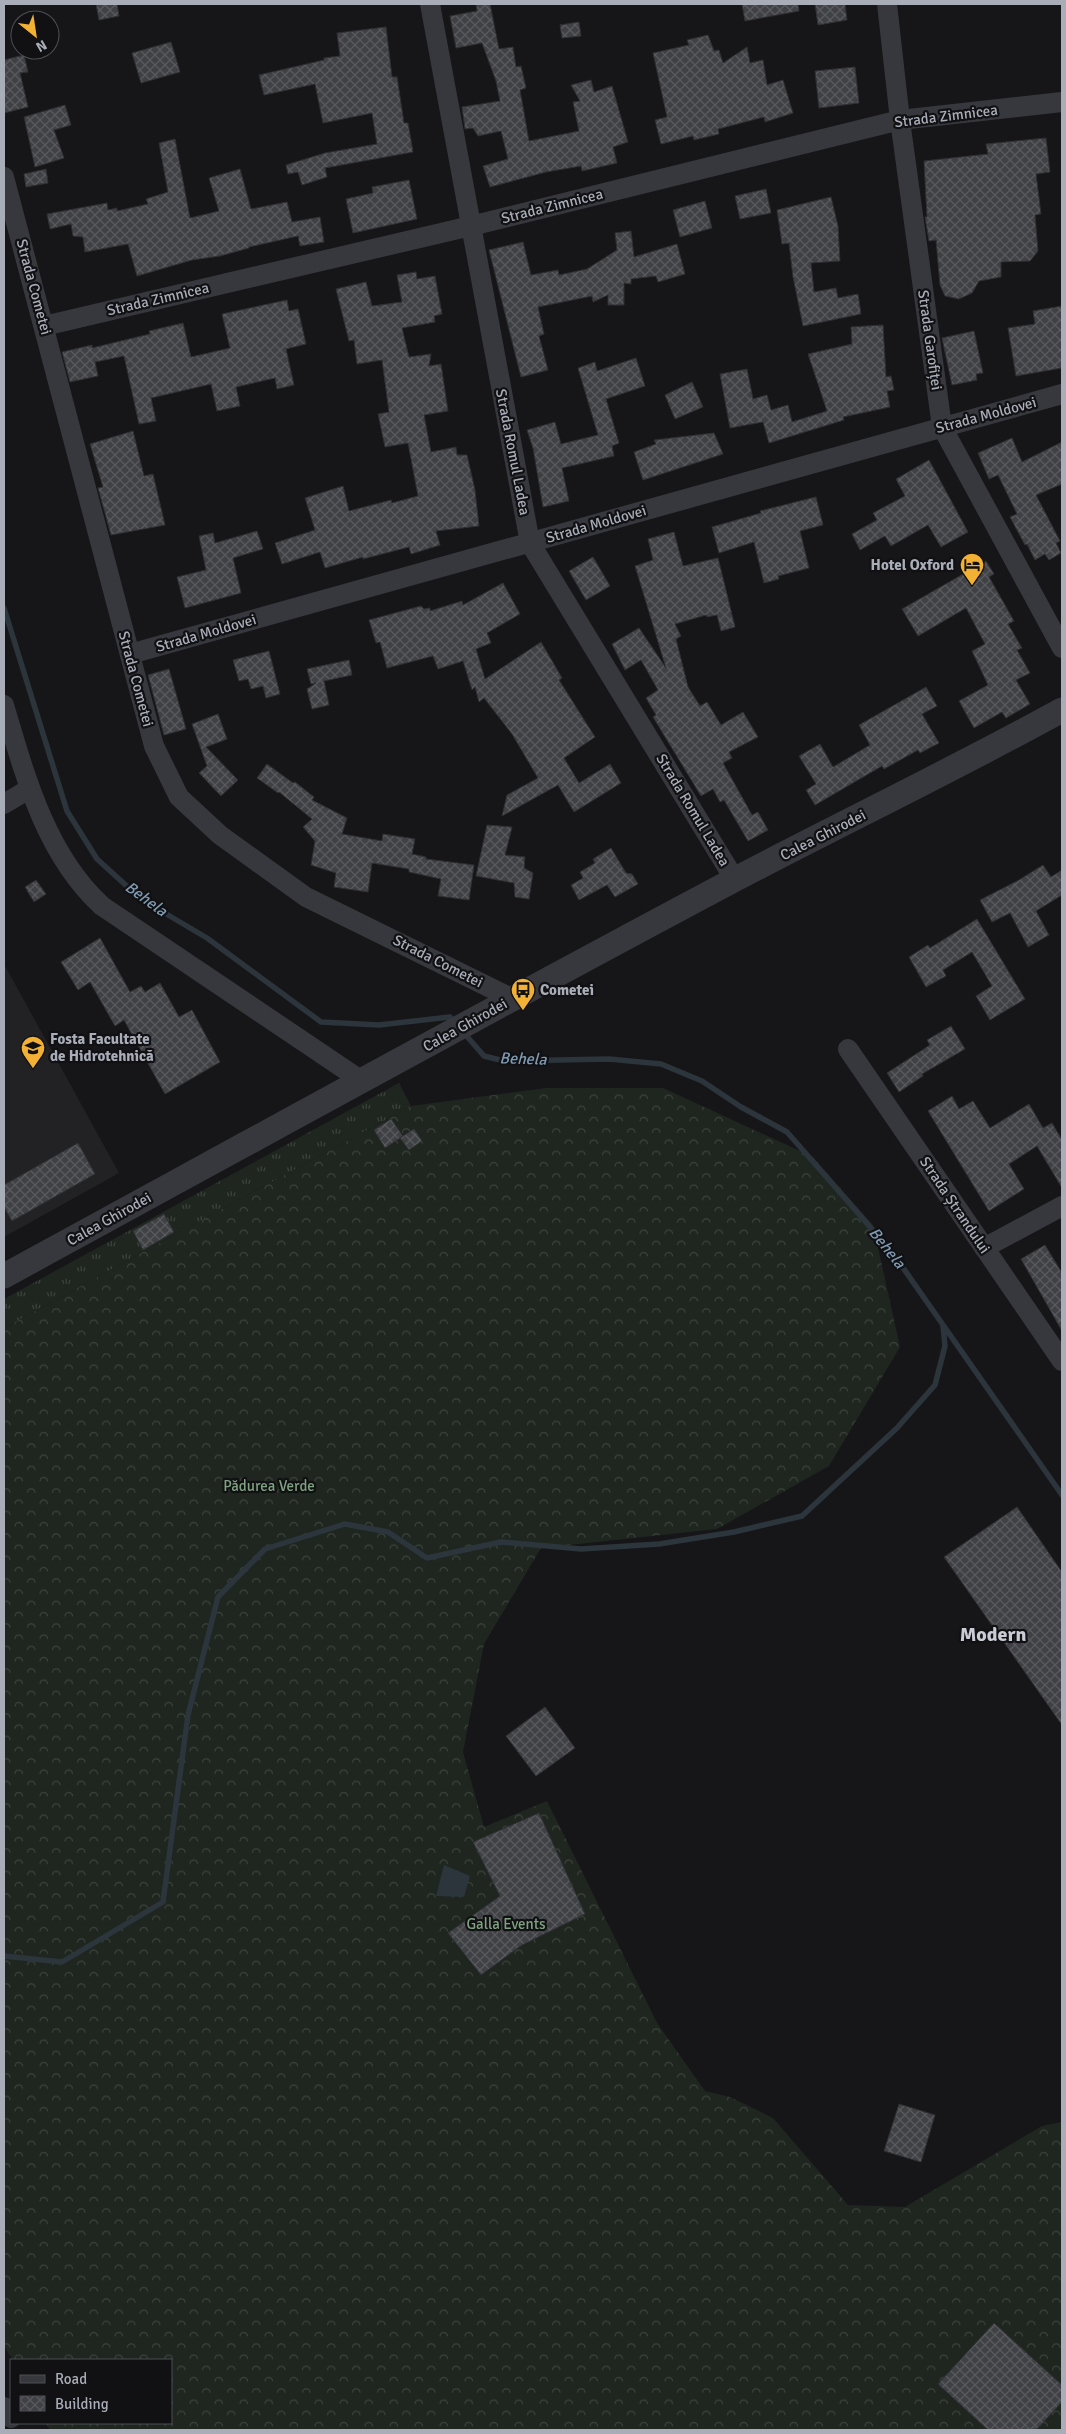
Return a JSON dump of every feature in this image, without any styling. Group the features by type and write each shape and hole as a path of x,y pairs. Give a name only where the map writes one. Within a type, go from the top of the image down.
{"street":[{"name":"Strada Romul Ladea","path":"430,4 530,542 735,880"},
{"name":"Strada Garofiței","path":"887,4 900,120 942,427 1062,648"},
{"name":"Strada Zimnicea","path":"44,326 471,226 900,120 1062,102"},
{"name":"Strada Cometei","path":"4,177 154,746 179,797 220,835 306,898 513,999"},
{"name":"Strada Moldovei","path":"130,654 1062,394"},
{"path":"4,705 29,789 68,869 84,889 102,906 362,1081"},
{"name":"Calea Ghirodei","path":"4,1276 735,880 957,767 1062,710"},
{"path":"4,804 29,789"},
{"name":"Strada Ștrandului","path":"848,1049 1062,1361"},
{"path":"984,1248 1062,1206"}],"shaded area":[{"name":"Fosta Facultate de Hidrotehnică","path":"4,964 119,1173 4,1237"},
{"path":"444,1865 470,1876 464,1897 436,1896"}],"green space":[{"path":"399,1083 411,1106 4,1328 4,1299"},
{"name":"Pădurea Verde","path":"546,1088 663,1088 813,1157 873,1225 900,1347 829,1466 717,1529 541,1548 484,1644 463,1752 484,1827 547,1801 657,2023 705,2091 730,2097 773,2118 848,2205 905,2207 1042,2126 1062,2122 1062,2430 50,2430 47,2424 172,2424 172,2359 12,2359 4,2346 4,1328 411,1106"}],"building":[{"path":"96,4 117,4 119,16 99,20"},
{"path":"476,4 490,4 499,49 513,47 516,67 521,66 526,88 520,90 529,141 579,131 573,102 580,101 571,85 591,80 594,92 612,86 628,142 613,147 617,163 582,171 581,166 546,172 490,187 483,166 508,159 501,131 478,136 473,128 465,129 462,107 500,101 496,81 482,43 456,48 450,16 477,11"},
{"path":"742,4 798,4 799,11 745,21"},
{"path":"815,4 845,4 847,20 818,25"},
{"path":"579,22 581,36 562,38 560,25"},
{"path":"386,27 392,77 397,77 404,123 408,123 413,152 325,168 327,177 302,185 298,172 288,174 286,165 325,153 377,144 372,113 323,123 315,84 264,95 259,75 324,60 324,58 340,56 337,33"},
{"path":"708,35 714,51 719,50 723,63 747,47 750,63 763,60 767,85 783,80 793,113 765,122 764,117 718,129 719,134 694,140 693,136 661,144 655,120 667,117 653,53 689,45 687,40"},
{"path":"171,42 180,72 141,83 132,53"},
{"path":"10,58 25,60 28,72 20,73 28,107 4,113 4,60"},
{"path":"855,67 859,103 819,108 815,71"},
{"path":"65,105 71,125 54,130 64,158 35,167 24,117"},
{"path":"1046,138 1050,172 1036,174 1041,214 1035,215 1038,251 1030,261 1001,262 1001,277 979,281 972,293 959,299 945,296 940,285 936,240 929,241 925,217 927,217 924,161 988,154 986,144"},
{"path":"175,139 190,218 219,211 209,178 240,169 251,209 287,202 292,222 320,217 324,242 300,246 298,236 249,247 220,256 192,260 137,276 128,244 85,252 83,237 73,236 71,224 50,229 47,214 107,203 108,210 117,208 117,211 148,204 146,199 168,192 159,143"},
{"path":"46,169 48,183 26,187 24,174"},
{"path":"409,180 417,219 353,233 346,199 373,193 372,187"},
{"path":"766,189 771,213 740,219 735,196"},
{"path":"831,197 838,226 840,261 811,263 814,292 836,288 838,298 858,294 861,314 803,326 793,277 789,243 782,244 777,210"},
{"path":"705,201 712,228 680,237 673,210"},
{"path":"631,231 634,257 677,244 685,274 658,282 656,276 631,279 631,284 624,283 624,305 608,305 608,295 593,302 592,296 538,307 544,334 539,336 548,370 521,377 489,250 523,242 531,275 558,270 559,275 587,269 617,250 615,233"},
{"path":"416,272 417,279 435,276 442,314 434,316 435,322 402,328 409,357 431,354 429,366 441,364 448,411 424,415 431,452 456,447 457,455 467,455 475,490 479,526 436,531 440,545 411,554 409,547 325,568 320,552 282,564 275,543 315,530 305,498 343,486 349,511 391,500 392,503 418,496 408,443 385,447 378,414 389,412 382,360 357,364 354,340 349,341 336,289 366,282 372,306 402,302 397,275"},
{"path":"287,300 289,311 298,309 306,344 286,349 294,385 277,389 275,378 236,387 240,406 217,411 211,384 151,398 156,421 139,424 124,356 95,362 98,376 70,382 62,352 92,345 92,348 150,334 149,331 183,323 191,357 230,348 222,314"},
{"path":"1062,306 1062,368 1016,376 1008,328 1035,324 1033,311"},
{"path":"883,325 886,377 891,376 894,390 887,391 890,407 843,417 844,420 769,443 763,422 730,428 720,374 747,369 753,399 767,395 771,410 788,405 792,422 827,411 808,354 852,344 851,327"},
{"path":"974,331 983,373 976,374 977,380 952,385 942,338"},
{"path":"636,358 645,386 606,399 619,443 612,446 614,456 562,468 569,501 543,507 533,448 527,430 555,422 561,444 598,435 578,368 595,362 597,371"},
{"path":"692,382 703,407 675,419 665,395"},
{"path":"133,431 144,476 153,474 165,525 111,535 98,488 103,487 90,444"},
{"path":"714,433 723,454 643,480 634,452 656,444 654,440"},
{"path":"1012,438 1022,462 1062,442 1062,484 1036,495 1060,541 1056,543 1061,553 1049,560 1045,554 1035,560 1027,544 1025,545 1010,517 1017,514 998,475 989,479 978,453"},
{"path":"929,460 968,532 941,547 928,525 891,546 885,536 860,550 852,534 877,520 873,513 905,496 896,479"},
{"path":"816,497 823,525 800,531 809,568 778,576 779,579 764,583 754,542 719,553 712,527 761,513 760,511"},
{"path":"257,531 263,549 233,558 241,593 185,608 177,577 206,570 199,536 213,533 215,543"},
{"path":"674,532 683,566 718,558 735,627 721,631 717,615 707,617 706,615 675,624 681,636 676,639 688,687 700,706 707,702 721,725 743,712 758,737 729,752 732,758 723,763 752,815 758,812 768,830 748,841 724,800 720,802 713,789 701,796 653,717 656,715 646,698 658,690 641,660 625,670 612,644 639,628 666,668 635,566 653,560 648,539"},
{"path":"593,557 610,586 586,600 569,571"},
{"path":"986,561 994,574 989,577 1014,621 1008,624 1022,648 1017,650 1030,673 1016,680 1030,704 1006,718 1002,712 974,728 959,701 988,685 972,651 985,644 966,608 918,636 902,609"},
{"path":"503,583 520,614 487,633 491,643 476,649 485,679 541,642 562,678 559,680 595,737 564,758 579,783 610,764 621,783 574,812 558,785 502,816 507,795 538,778 512,734 484,698 479,702 475,687 472,690 463,661 438,669 433,656 387,668 380,642 376,643 369,620 421,606 424,609 430,608 430,611 462,601 463,605"},
{"path":"269,651 280,694 266,698 263,686 251,689 248,679 239,681 233,660"},
{"path":"349,660 352,675 324,681 329,705 312,709 307,689 316,683 311,684 307,669"},
{"path":"169,669 186,729 164,735 148,675"},
{"path":"926,687 937,706 922,714 939,743 920,753 918,750 884,769 882,766 815,805 806,790 816,784 799,756 820,744 833,767 870,745 859,725"},
{"path":"218,714 227,739 206,747 238,780 221,796 199,773 207,766 192,724"},
{"path":"267,764 314,797 312,800 347,818 342,834 382,841 383,834 415,839 412,854 426,857 426,859 474,865 469,900 438,896 441,879 409,872 409,869 372,863 368,892 334,887 336,873 311,865 315,841 303,827 312,819 279,792 257,778"},
{"path":"487,825 512,827 505,855 525,857 524,868 533,873 529,899 515,897 514,883 476,876"},
{"path":"611,848 626,873 632,874 638,884 615,897 607,885 579,900 571,885 583,878 580,872 595,863 593,859"},
{"path":"1043,865 1051,877 1062,870 1062,895 1036,911 1049,935 1028,947 1010,913 992,922 980,900"},
{"path":"36,880 46,894 34,902 25,887"},
{"path":"977,919 1025,999 990,1020 976,996 992,986 972,952 943,970 946,976 926,987 909,957 928,945 930,948"},
{"path":"100,938 130,992 141,986 145,992 160,983 179,1017 192,1010 220,1062 165,1094 124,1020 115,1026 90,982 78,990 61,962"},
{"path":"951,1026 965,1049 922,1074 923,1076 899,1092 887,1073 930,1045 927,1040"},
{"path":"952,1096 959,1109 973,1101 990,1128 1029,1104 1043,1128 1052,1123 1062,1140 1062,1188 1037,1146 1009,1164 1024,1189 989,1211 928,1111"},
{"path":"391,1119 403,1136 385,1148 374,1130"},
{"path":"414,1129 422,1141 409,1150 400,1138"},
{"path":"78,1143 95,1174 12,1221 4,1207 4,1185"},
{"path":"164,1214 174,1232 143,1250 133,1231"},
{"path":"1045,1245 1062,1273 1062,1331 1021,1259"},
{"path":"1017,1507 1062,1572 1062,1725 944,1557"},
{"path":"545,1707 575,1748 536,1776 506,1736"},
{"name":"Galla Events","path":"539,1813 585,1914 522,1945 481,1975 448,1933 500,1896 473,1842"},
{"path":"899,2104 935,2115 921,2162 884,2151"},
{"path":"994,2323 1062,2385 1062,2402 1036,2430 988,2430 938,2384"}],"waterway":[{"name":"Behela","path":"4,608 67,811 97,859 141,899 207,938 321,1022 379,1025 450,1017 454,1022"},
{"name":"Behela","path":"464,1033 484,1056 504,1061 609,1059 661,1064 702,1081 741,1107 787,1132 892,1252 1062,1495"},
{"path":"4,1956 62,1962 163,1902 188,1715 218,1597 265,1549 345,1524 388,1532 427,1558 501,1542 581,1549 659,1544 734,1532 802,1516 897,1428 935,1385 945,1346 943,1326"}],"place":[{"name":"Hotel Oxford","path":"972,586"},
{"name":"Cometei","path":"523,1011"},
{"name":"Fosta Facultate de Hidrotehnică","path":"33,1069"}],"district":[{"name":"Modern","path":"993,1634"}]}
